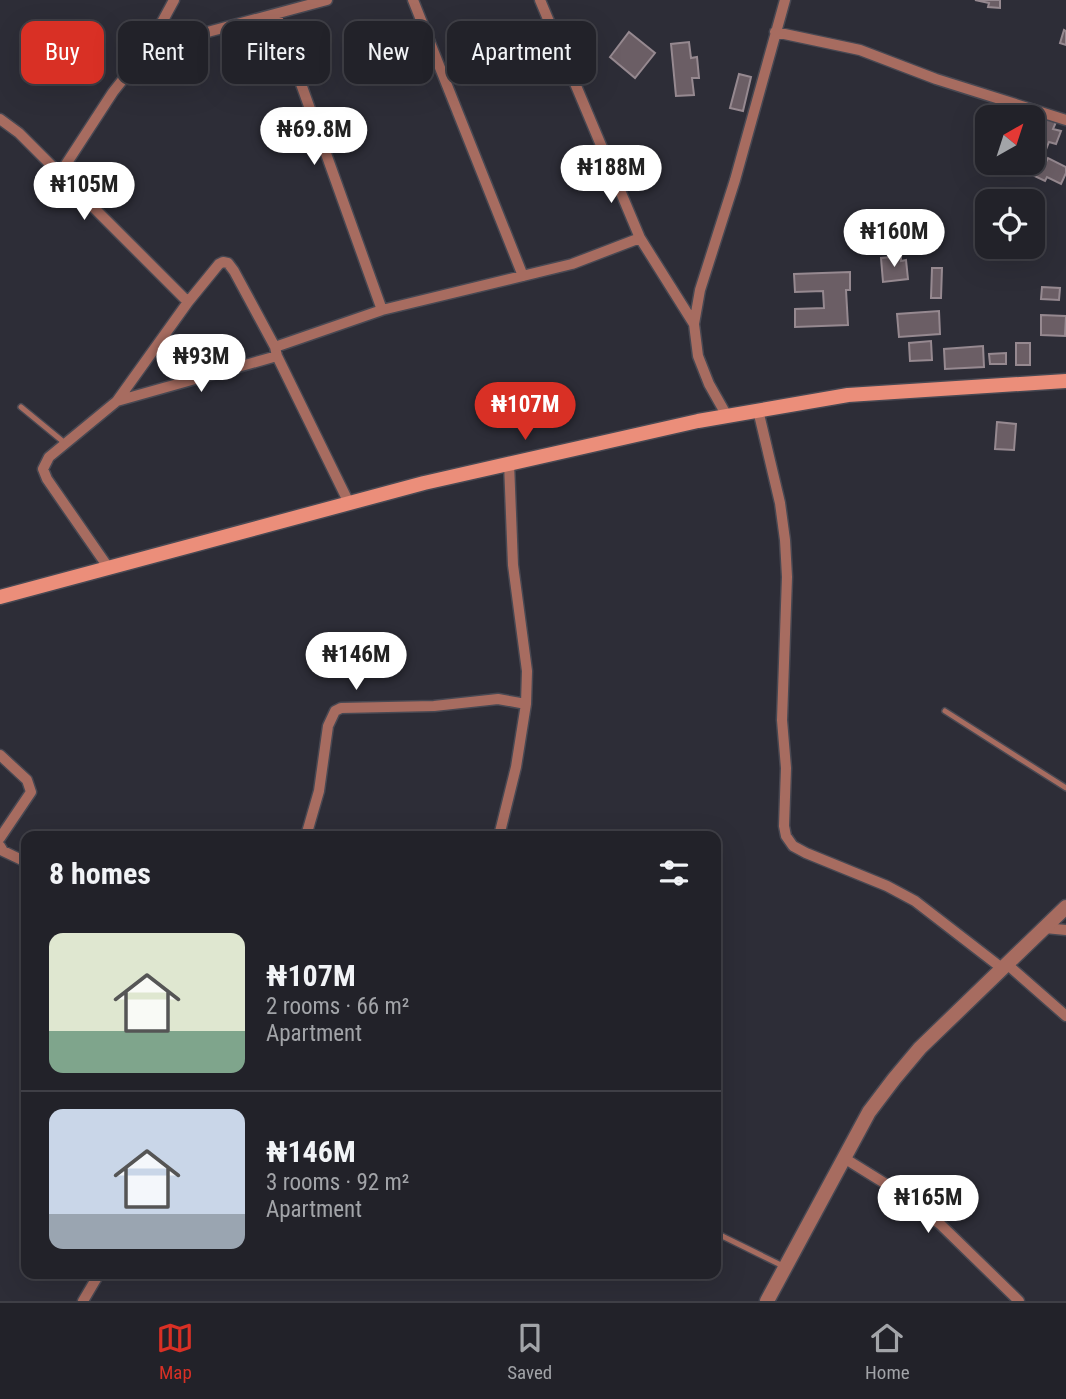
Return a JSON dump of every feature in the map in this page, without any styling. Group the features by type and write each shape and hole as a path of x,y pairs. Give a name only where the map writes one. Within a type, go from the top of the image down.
{"main road":[{"path":"0,597 509,463 727,416 848,395 1066,381"}],"street":[{"path":"163,21 174,0"},
{"path":"208,32 327,0"},
{"path":"413,0 523,276"},
{"path":"540,0 640,238 694,324"},
{"path":"727,416 709,384 698,356 694,324 700,290 785,0"},
{"path":"275,14 382,310"},
{"path":"775,32 860,50 936,79 1066,120"},
{"path":"59,175 119,84"},
{"path":"0,119 19,133 188,302"},
{"path":"117,401 276,352 382,310 572,264 640,238"},
{"path":"108,567 47,480 44,469 50,457 117,401 188,302 223,262 228,263 276,352 349,503"},
{"path":"758,410 780,503 785,540 787,577 782,720 786,768 786,836 793,846 806,853 887,886 915,901 1006,967 1066,1016"},
{"path":"500,831 516,767 526,704 527,671 513,565 509,463"},
{"path":"307,831 319,791 328,726 335,710 434,706 488,700 526,704"},
{"path":"0,755 27,780 31,792 0,838"},
{"path":"0,846 3,851 21,860"},
{"path":"766,1301 869,1112 920,1048 1066,907"},
{"path":"1045,929 1066,930"},
{"path":"844,1158 894,1189 940,1224 1019,1301"},
{"path":"83,1301 96,1279"}],"lane":[{"path":"21,407 66,444"},
{"path":"945,711 1066,789"},
{"path":"721,1235 785,1267"}],"building":[{"path":"975,0 1000,0 1000,8 988,7 989,3"},
{"path":"1064,30 1066,31 1066,45 1060,43"},
{"path":"629,32 655,53 635,78 610,57"},
{"path":"689,42 691,58 697,57 699,78 692,78 694,95 676,96 671,44"},
{"path":"739,74 751,77 743,111 730,108"},
{"path":"1045,118 1056,122 1053,129 1061,131 1056,144 1049,142 1045,152"},
{"path":"1048,158 1066,167 1061,184 1047,177 1045,181 1032,175 1045,175"},
{"path":"907,233 908,245 878,247 877,234"},
{"path":"901,256 901,261 906,260 908,279 883,282 881,258"},
{"path":"932,268 942,268 941,298 931,298"},
{"path":"850,272 850,290 846,290 848,325 795,327 795,309 824,308 823,291 795,292 794,274"},
{"path":"1042,287 1060,288 1059,300 1041,299"},
{"path":"939,311 940,334 899,337 897,314"},
{"path":"1041,315 1066,316 1065,336 1041,335"},
{"path":"931,341 932,360 910,361 909,343"},
{"path":"1016,343 1030,343 1030,365 1016,365"},
{"path":"983,346 984,367 945,369 944,349"},
{"path":"1006,353 1006,364 990,364 989,354"},
{"path":"997,422 1016,424 1014,450 995,449"}]}
